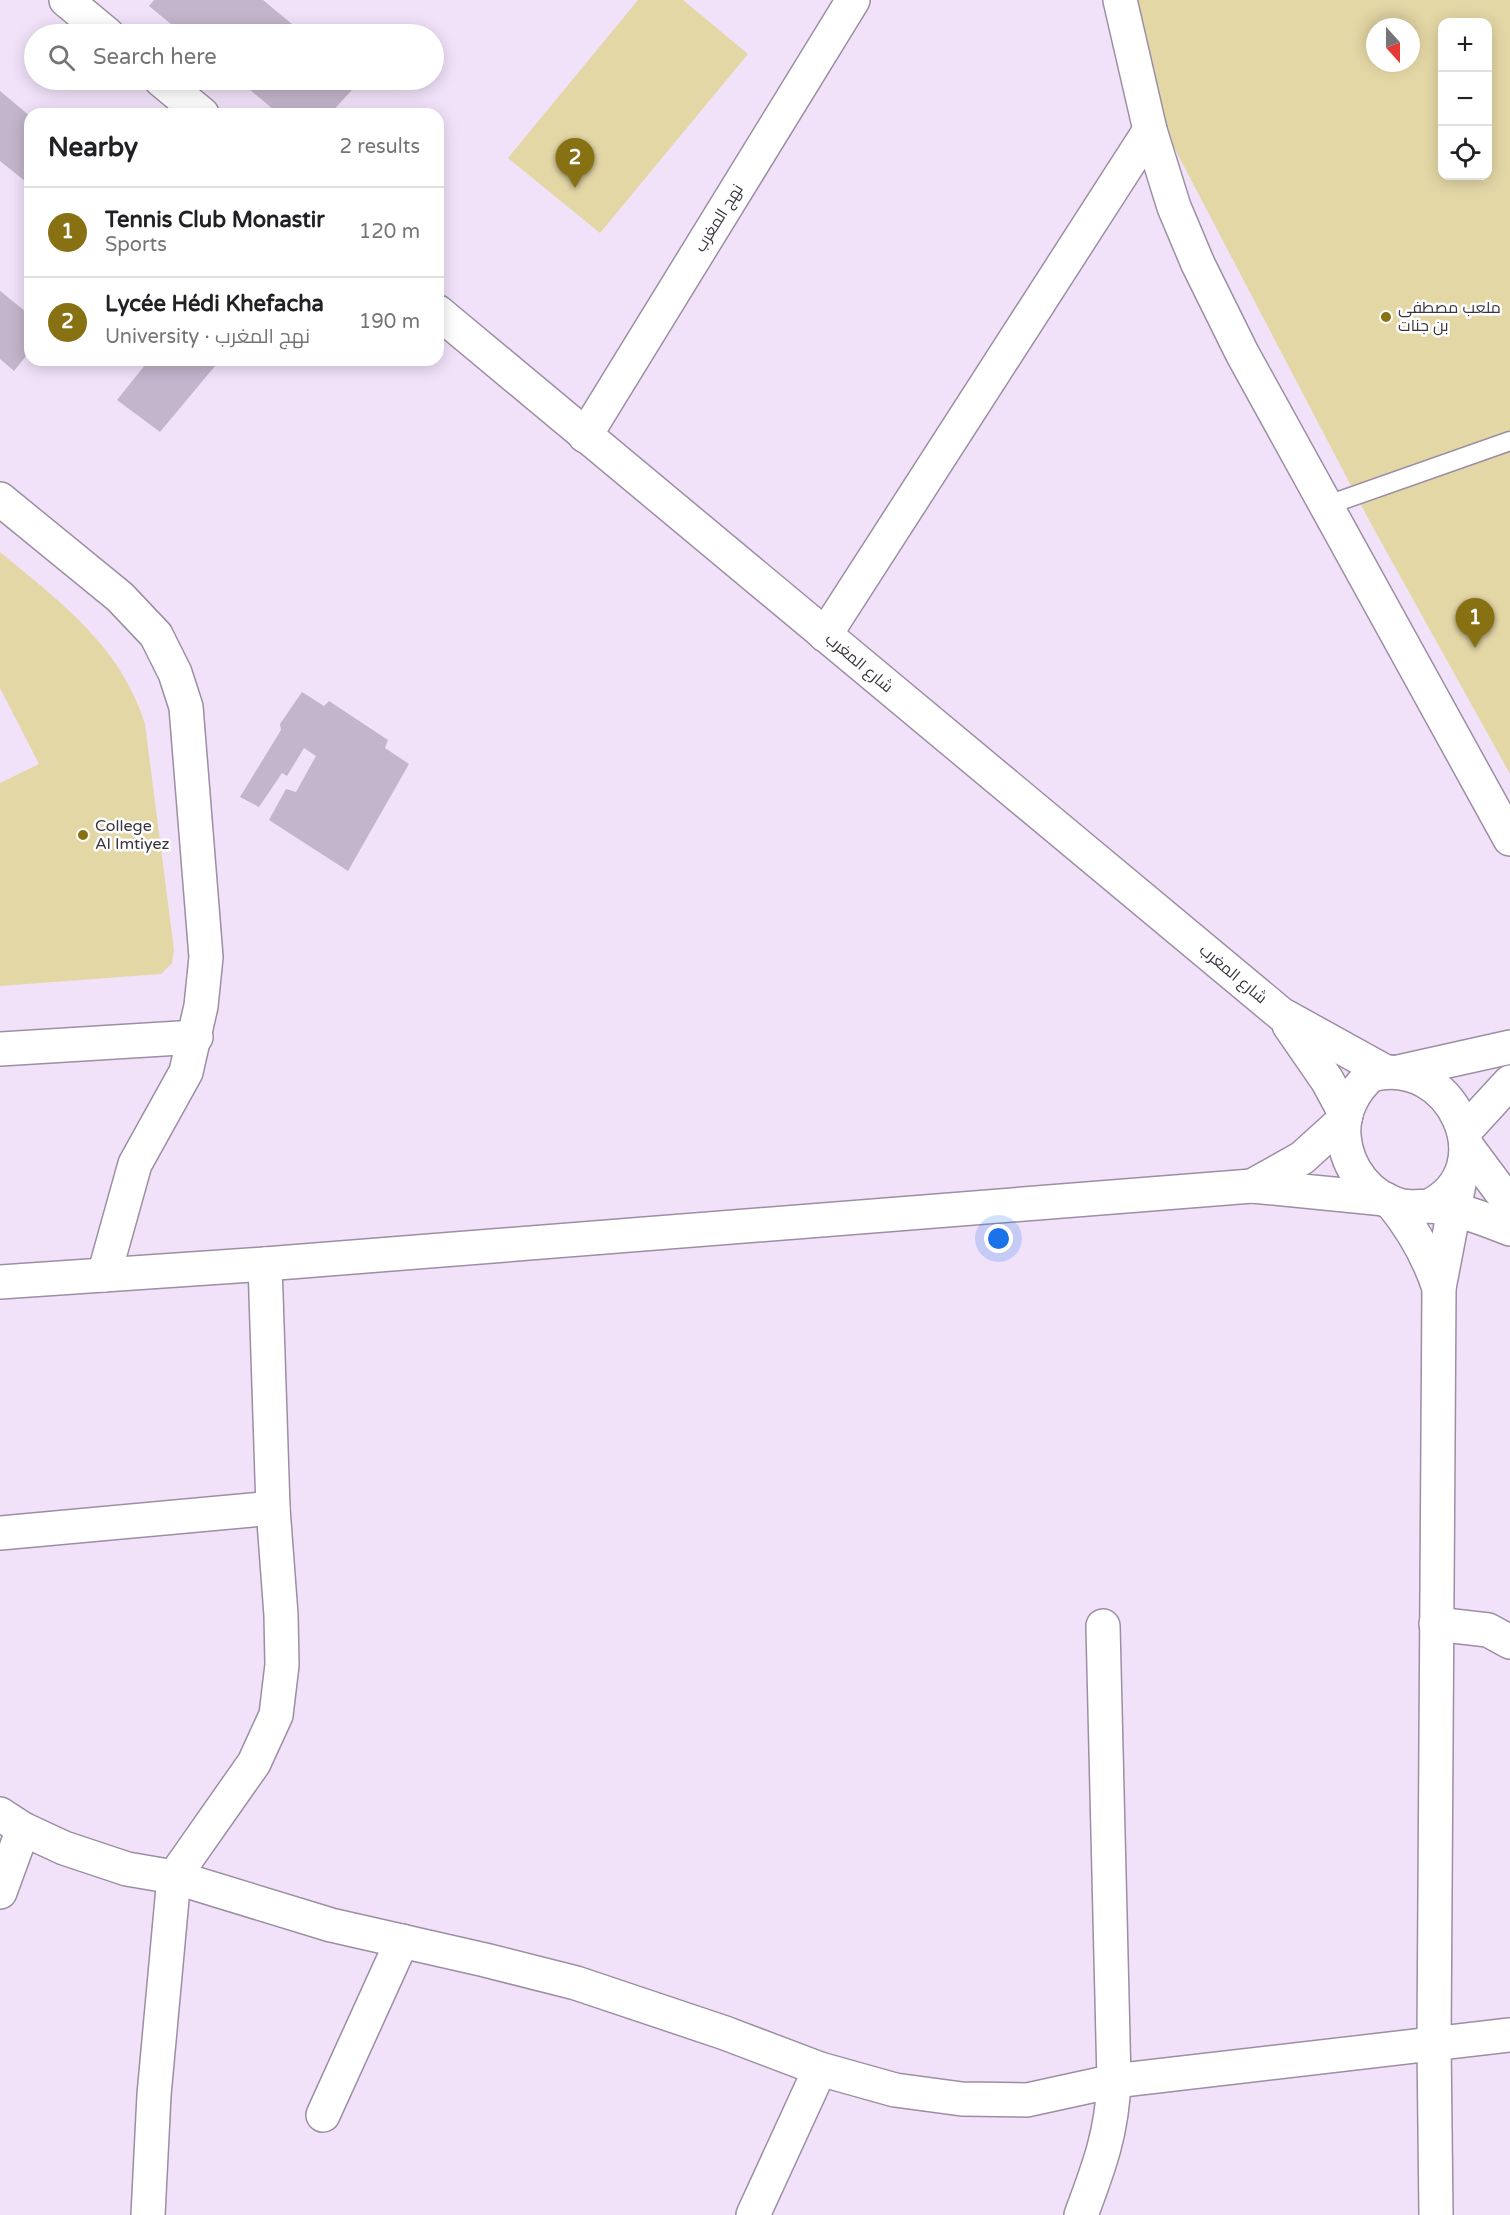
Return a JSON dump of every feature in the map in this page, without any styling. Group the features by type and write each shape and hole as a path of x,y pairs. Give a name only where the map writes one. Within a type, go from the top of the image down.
{"street":[{"path":"66,0 95,24"},
{"name":"نهج المغرب","path":"585,436 853,0"},
{"path":"1119,0 1150,130 1174,207 1198,264 1242,353 1510,838"},
{"path":"173,90 195,108"},
{"path":"825,634 1150,130"},
{"name":"شارع المغرب","path":"444,317 1281,1014 1391,1072 1420,1078 1440,1091 1456,1110 1464,1149 1510,1204"},
{"path":"0,499 120,597 156,634 175,673 186,707 206,957 196,1037 186,1072 135,1164 104,1275"},
{"name":"شارع المغرب","path":"1281,1014 1305,1046 1346,1117"},
{"path":"0,1049 196,1037"},
{"path":"1391,1072 1510,1047"},
{"name":"شارع المغرب","path":"1391,1072 1371,1075 1361,1084 1346,1117 1345,1144 1353,1168 1369,1189 1388,1201 1416,1208 1442,1209 1510,1229"},
{"path":"1436,2215 1434,2043 1436,1624 1439,1288 1442,1209 1443,1200 1452,1191 1464,1149 1510,1082"},
{"path":"1252,1186 1302,1158 1346,1117"},
{"path":"0,1282 265,1264 1252,1186 1388,1201 1412,1228 1428,1257 1439,1288"},
{"path":"148,2215 154,2095 174,1877 254,1763 276,1715 282,1665 282,1615 273,1508 265,1264"},
{"path":"0,1533 273,1508"},
{"path":"1436,1624 1488,1630 1510,1642"},
{"path":"1081,2215 1103,2156 1113,2118 1103,1626"},
{"path":"0,1892 12,1822 64,1848 127,1869 174,1877 331,1925 576,1983 725,2033 820,2069 895,2091 962,2099 1027,2100 1114,2081 1510,2036"},
{"path":"323,2115 402,1941"},
{"path":"753,2215 820,2069"}],"lane":[{"path":"1328,505 1510,441"}],"shaded area":[{"path":"638,0 683,0 748,54 600,233 508,158"},
{"name":"ملعب مصطفى بن جنات","path":"1124,0 1510,0 1510,774 1370,522 1153,107"},
{"name":"College Al Imtiyez","path":"0,552 66,608 104,648 134,696 145,724 174,950 172,963 161,974 0,986 0,783 39,764 0,688"}],"building":[{"path":"154,0 263,0 292,24 171,24 149,6"},
{"path":"250,90 352,90 335,108 272,108"},
{"path":"0,91 24,111 24,180 0,161"},
{"path":"0,291 24,310 24,358 14,371 0,359"},
{"path":"144,366 215,366 160,432 117,400"},
{"path":"302,692 324,706 329,701 388,740 385,748 409,764 348,871 269,820 286,789 296,792 316,756 304,748 287,776 282,773 259,807 240,797 281,730 280,724"}],"place":[{"name":"Lycée Hédi Khefacha","path":"575,188"},
{"name":"ملعب مصطفى بن جنات","path":"1386,317"},
{"name":"Tennis Club Monastir","path":"1475,648"},
{"name":"College Al Imtiyez","path":"83,835"}]}
